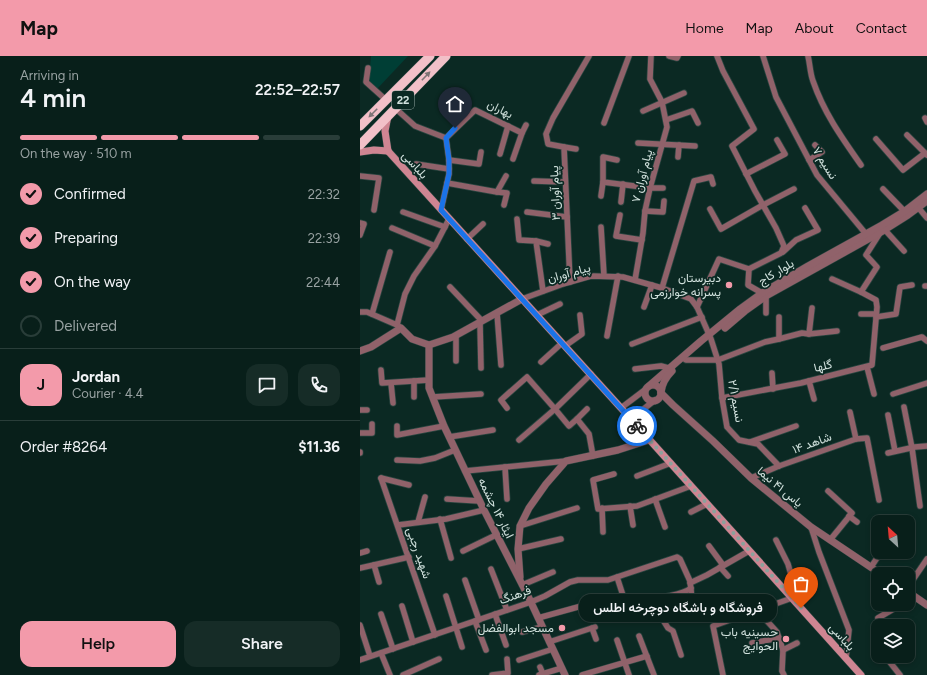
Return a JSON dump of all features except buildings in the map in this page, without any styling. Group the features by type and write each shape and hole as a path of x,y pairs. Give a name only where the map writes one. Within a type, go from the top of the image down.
{"highway":[{"name":"22","path":"360,126 430,56"},
{"name":"22","path":"360,145 446,56"}],"main road":[{"path":"360,152 374,150 388,151 385,131 388,115"},
{"name":"بلباسی","path":"388,151 862,675"}],"street":[{"path":"576,149 548,144 546,134 553,118 589,56"},
{"path":"604,123 629,56"},
{"name":"پیام آوران ۷","path":"635,280 645,211 666,127 662,102 650,79 651,56"},
{"path":"669,56 677,58 678,56"},
{"path":"717,56 723,71 754,129 732,146 776,228 784,246 782,253"},
{"name":"نسیم ۷","path":"763,56 776,97 817,175 866,234"},
{"path":"808,56 812,79 824,108 838,132 861,165"},
{"path":"368,68 366,82 386,100"},
{"path":"643,111 684,92"},
{"path":"395,108 415,126 446,138 449,174 441,210"},
{"name":"بهاران","path":"446,138 475,110 522,133 526,125"},
{"path":"666,120 692,111 698,123"},
{"path":"500,154 508,126"},
{"path":"513,159 522,133"},
{"path":"876,139 904,170 926,154 907,135"},
{"path":"746,174 784,154 777,140"},
{"path":"638,143 694,146"},
{"path":"678,157 679,145"},
{"path":"809,160 822,152 815,145"},
{"name":"پیام آوران ۳","path":"564,147 570,282"},
{"path":"449,160 479,164 481,152"},
{"path":"601,196 603,182 603,157 617,160"},
{"path":"416,164 449,169"},
{"path":"360,176 378,178 374,210"},
{"path":"498,192 506,176"},
{"path":"662,288 694,181 711,177 713,184"},
{"path":"534,181 566,182"},
{"path":"603,182 650,188 663,188"},
{"path":"447,183 507,193 504,205"},
{"path":"620,202 623,184"},
{"path":"710,209 721,229 794,189"},
{"path":"883,189 907,213"},
{"name":"بلوار کاج","path":"917,206 927,194"},
{"path":"645,211 663,212 664,201"},
{"name":"بلوار کاج","path":"764,294 883,231 917,206 927,201"},
{"path":"917,206 927,218"},
{"path":"697,307 719,259 749,269 782,253 796,240 818,230 805,208"},
{"path":"403,212 445,227"},
{"path":"527,212 567,217"},
{"name":"بلوار کاج","path":"621,408 672,369 740,309 808,266 907,213"},
{"path":"620,215 616,236 642,240"},
{"path":"360,351 371,347 399,327 405,294 414,276 435,246 449,218"},
{"path":"517,219 519,240 536,241 548,244"},
{"path":"360,223 364,224 360,235"},
{"path":"467,239 482,224"},
{"path":"601,227 604,276"},
{"path":"392,228 435,246"},
{"path":"861,292 876,267 866,255 883,231 904,251"},
{"path":"536,241 543,291"},
{"path":"372,314 390,252"},
{"path":"749,269 748,285 764,294 766,313"},
{"name":"پیام آوران","path":"522,299 591,276 623,276 691,299"},
{"path":"607,336 618,276"},
{"path":"832,279 876,300 872,365 867,367 874,394"},
{"path":"644,307 652,285"},
{"path":"861,314 896,314 900,287 912,285"},
{"path":"450,287 481,322 482,368"},
{"path":"360,312 367,312 399,327 412,339 428,345 456,336 522,299"},
{"name":"نسیم ۲/۱","path":"691,299 702,317 718,360 727,427 739,440 758,444 779,466"},
{"path":"537,315 560,304"},
{"path":"809,334 812,308"},
{"path":"497,313 501,365"},
{"path":"541,362 582,334 580,315"},
{"path":"632,344 702,317"},
{"path":"779,317 779,339"},
{"path":"684,359 718,360 765,342 802,334 837,331"},
{"path":"456,336 456,361"},
{"path":"883,348 922,337 927,341"},
{"name":"ایثار ۱۴ چشمه","path":"428,345 429,388 444,426 479,501 531,602 563,671"},
{"path":"635,369 661,366 672,369"},
{"name":"گلها","path":"722,398 773,389 867,367"},
{"name":"بلوار کاج","path":"661,392 662,385 672,369"},
{"path":"381,370 382,384 429,380"},
{"path":"772,373 773,389"},
{"path":"519,440 591,374"},
{"path":"507,408 501,400 527,378 569,426 587,409"},
{"path":"414,381 414,397"},
{"path":"809,381 814,399"},
{"path":"391,383 393,403"},
{"path":"893,394 927,383"},
{"path":"631,419 655,400 659,398 661,392 655,385 648,388 646,394 648,398 652,400 655,400 674,406"},
{"name":"یاس ۴۱ نیما","path":"661,392 751,478 811,527 871,567"},
{"path":"433,397 481,394"},
{"path":"904,407 912,448 920,506"},
{"path":"360,410 367,410"},
{"path":"850,412 856,439 867,438 879,500"},
{"path":"888,415 895,451"},
{"path":"577,419 589,434 593,456"},
{"path":"360,433 372,433 372,424"},
{"path":"397,426 397,435 444,426"},
{"path":"750,442 796,426"},
{"path":"450,437 493,430"},
{"name":"شاهد ۱۴","path":"751,478 779,466 856,439"},
{"path":"465,471 566,461 618,450 650,440"},
{"path":"888,453 927,446"},
{"path":"397,460 420,461 435,458 455,450"},
{"path":"553,572 521,583 518,549 520,526 529,508 546,484 566,461"},
{"path":"637,476 671,463"},
{"path":"505,467 507,498"},
{"path":"614,474 593,480 598,509 637,506 691,486"},
{"name":"شهید رجبی","path":"409,485 382,478 435,634"},
{"path":"828,491 852,513 830,540"},
{"path":"418,522 425,497"},
{"path":"447,499 479,501"},
{"path":"655,499 664,527"},
{"path":"691,512 708,504"},
{"path":"630,506 633,525"},
{"path":"520,526 577,508"},
{"path":"602,508 603,532"},
{"path":"398,525 440,519 484,510"},
{"path":"849,516 857,522"},
{"path":"440,519 451,558"},
{"path":"811,527 849,630 846,658"},
{"path":"463,551 496,535"},
{"path":"518,549 561,539"},
{"path":"776,540 788,564 801,608"},
{"path":"709,546 728,576"},
{"path":"681,655 673,631 668,628 663,620 662,599 664,597 689,590 690,585 749,550"},
{"path":"360,553 367,551"},
{"path":"360,568 409,557"},
{"name":"فرهنگ","path":"360,660 531,602 574,581 590,579 608,580 678,557 682,563 690,585"},
{"path":"915,576 927,558"},
{"path":"871,567 876,559"},
{"path":"374,565 379,582"},
{"path":"491,569 507,610"},
{"path":"617,577 629,614"},
{"path":"465,580 486,650"},
{"path":"690,585 694,617"},
{"path":"446,596 462,647"},
{"path":"723,675 713,626 792,598"},
{"path":"915,599 927,605"},
{"path":"538,618 596,602"},
{"path":"402,606 413,642"},
{"path":"613,611 626,606"},
{"path":"758,611 777,632 783,650 782,671 784,675"},
{"path":"878,618 890,611"},
{"path":"381,614 393,649"},
{"path":"495,614 506,644"},
{"path":"360,625 370,656"},
{"path":"522,632 542,627"},
{"path":"549,642 594,628 596,639"},
{"path":"639,636 654,675"},
{"path":"752,643 779,638"},
{"path":"617,640 629,675"},
{"path":"783,650 797,644"},
{"path":"519,660 553,649"},
{"path":"381,653 390,675"},
{"path":"582,675 647,656"},
{"path":"403,675 439,659"},
{"path":"492,675 508,673 507,659"},
{"path":"891,663 900,675"},
{"path":"540,666 541,674 563,671"}],"green space":[{"path":"371,56 408,56 377,89 369,80"}],"way so far":[{"path":"637,426 801,608"}],"place":[{"name":"دبیرستان پسرانه خوارزمی","path":"729,285"},
{"name":"فروشگاه و باشگاه دوچرخه اطلس","path":"801,608"},
{"name":"مسجد ابوالفضل","path":"562,628"},
{"name":"حسینیه باب الحوایج","path":"786,639"}],"route":[{"path":"455,128 446,138 449,174 441,210 637,426"}]}
